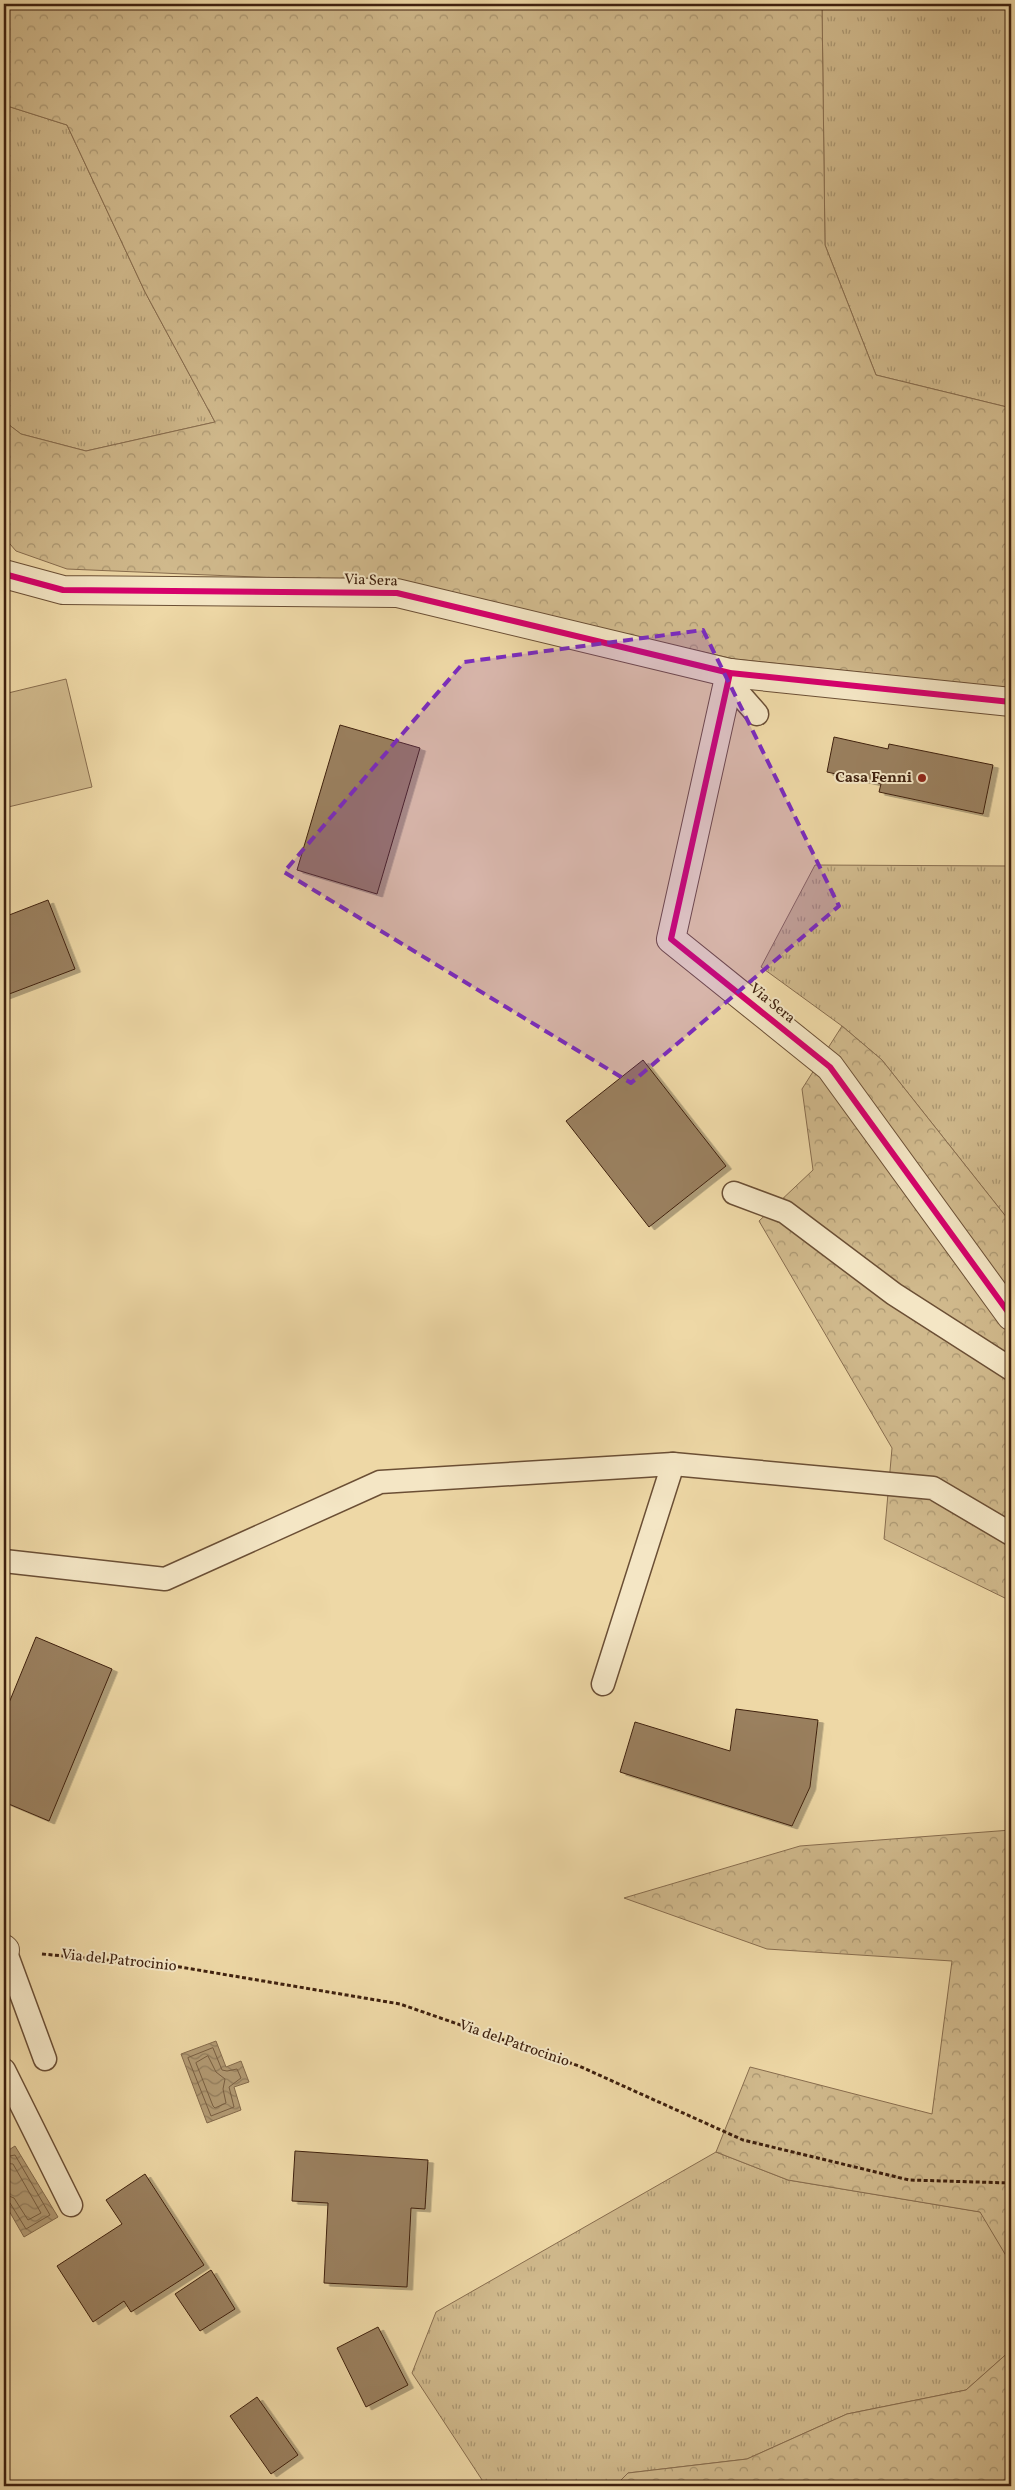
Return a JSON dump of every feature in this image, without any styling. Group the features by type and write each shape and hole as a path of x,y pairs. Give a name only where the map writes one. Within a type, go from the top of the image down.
{"street":[{"name":"Via Sera","path":"4,574 63,590 397,593 729,677 1011,702"},
{"name":"Via Sera","path":"729,677 671,939 830,1067 1011,1316"}],"lane":[{"path":"729,677 757,714"},
{"path":"734,1193 785,1212 894,1294 1011,1370"},
{"path":"603,1684 673,1464"},
{"path":"4,1561 164,1579 380,1482 673,1464 932,1488 1011,1534"},
{"path":"5,1950 45,2058"},
{"path":"4,2070 72,2205"}],"highlighted area":[{"path":"703,630 839,906 631,1083 284,872 464,662"}],"green space":[{"path":"4,4 822,4 825,245 876,375 1011,408 1011,688 734,659 397,583 67,569 16,551 4,537 4,421 21,434 86,451 215,422 145,292 67,125 4,105"},
{"path":"822,4 1011,4 1011,408 876,375 825,245"},
{"path":"4,105 67,125 145,292 215,422 86,451 21,434 4,421"},
{"path":"66,679 92,787 4,808 4,694"},
{"path":"815,865 1011,866 1011,1223 882,1060 842,1026 761,967"},
{"path":"842,1026 882,1060 1011,1223 1011,1601 884,1539 892,1448 759,1221 813,1170 802,1089"},
{"path":"1011,1830 1011,2264 980,2212 788,2180 716,2152 750,2067 932,2114 952,1961 767,1949 624,1898 800,1846"},
{"path":"716,2152 788,2180 981,2212 1011,2264 1011,2350 966,2390 847,2414 747,2459 628,2473 615,2486 486,2486 412,2373 436,2312"},
{"path":"1011,2350 1011,2486 615,2486 628,2473 747,2459 847,2414 966,2390"}],"water":[{"path":"216,2041 226,2067 241,2061 249,2082 234,2087 241,2110 207,2123 181,2054"},
{"path":"15,2146 58,2217 24,2237 4,2202 4,2153"}],"building":[{"path":"340,725 420,748 377,894 297,870"},
{"name":"Casa Fenni","path":"834,737 888,749 889,744 993,765 983,814 879,792 881,784 827,772"},
{"path":"48,900 75,969 4,996 4,917"},
{"path":"643,1060 726,1166 649,1227 566,1121"},
{"path":"36,1637 112,1669 49,1821 4,1802 4,1715"},
{"path":"736,1709 818,1720 810,1787 792,1826 620,1772 635,1722 730,1751"},
{"path":"295,2151 428,2160 425,2209 411,2208 407,2287 324,2283 328,2203 292,2201"},
{"path":"145,2174 204,2265 131,2312 124,2301 93,2322 57,2266 122,2224 106,2200"},
{"path":"211,2270 235,2309 200,2331 175,2294"},
{"path":"378,2327 408,2385 366,2407 337,2348"},
{"path":"257,2397 298,2455 271,2474 230,2416"}],"cycle path":[{"path":"4,574 63,590 397,593 730,673 1011,702"},
{"path":"730,673 671,939 830,1067 1011,1316"}],"place":[{"name":"Casa Fenni","path":"922,778"}]}
